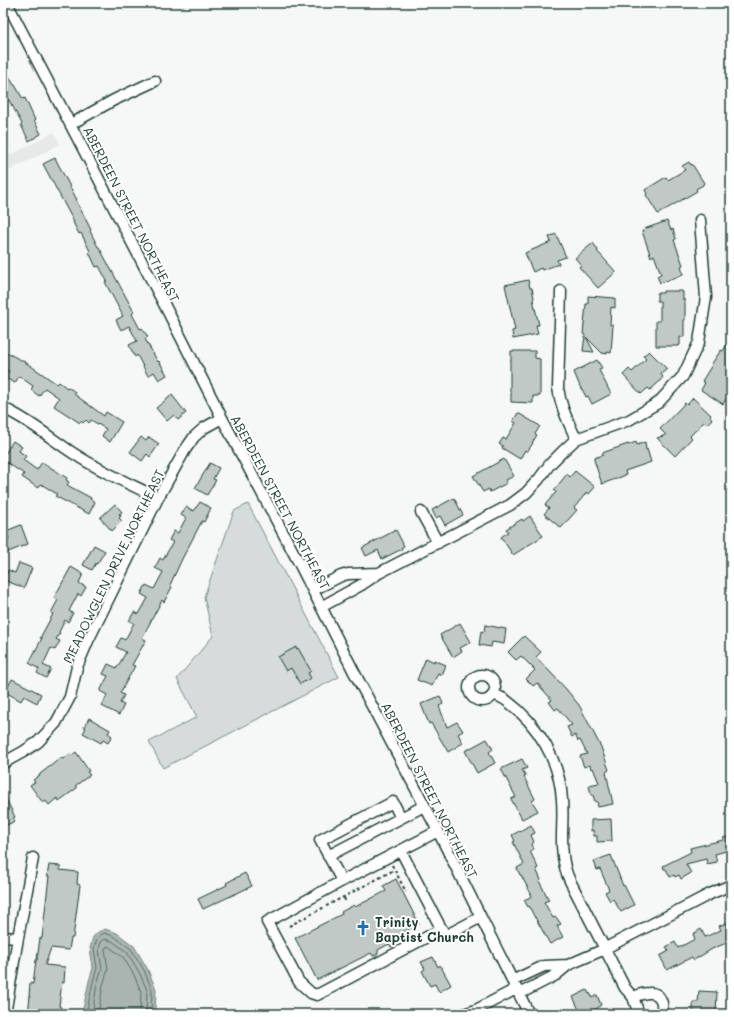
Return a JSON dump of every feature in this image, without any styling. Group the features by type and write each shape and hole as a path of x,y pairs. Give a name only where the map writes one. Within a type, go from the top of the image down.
{"street":[{"name":"ABERDEEN STREET NORTHEAST","path":"7,3 438,831 529,1014"},
{"path":"71,124 114,100 155,81"},
{"path":"321,607 361,585 379,573 505,508 526,493 539,480 550,464 576,439 630,420 658,403 683,376 699,342 706,297 700,220"},
{"path":"560,291 558,388 562,406 576,439"},
{"path":"3,408 39,428 75,454 107,474 158,498"},
{"name":"MEADOWGLEN DRIVE NORTHEAST","path":"3,763 38,742 56,723 70,697 77,666 88,641 158,498 194,437 204,428 222,418"},
{"path":"421,512 438,543"},
{"path":"313,590 348,574 379,573"},
{"path":"494,694 507,701 531,723 547,747 558,774 562,799 562,850 564,866 604,948 625,988 633,997 640,1014"},
{"path":"342,881 320,840 393,802 401,818"},
{"path":"328,856 424,806"},
{"path":"438,831 267,922 299,982 312,993 317,995 442,929"},
{"path":"401,851 445,936 481,917"},
{"path":"6,1014 18,938 34,858"},
{"path":"516,988 556,975 568,965 731,885"},
{"path":"3,937 18,938"},
{"path":"464,1014 476,1010 516,988 544,966 568,965"},
{"path":"633,997 648,993 656,995 660,998 663,1006 660,1014"}],"path":[{"path":"388,858 406,892"},
{"path":"289,926 394,870"},
{"path":"344,898 346,902"}],"shaded area":[{"path":"54,132 60,144 3,174 3,159"},
{"path":"248,504 339,677 163,768 149,742 197,717 177,679 213,636 204,597 234,511"}],"water":[{"path":"105,929 117,933 134,946 147,968 156,989 155,1014 82,1014 93,968 90,948 93,937 98,932"}],"building":[{"path":"3,66 23,99 25,98 41,134 29,141 21,125 22,124 3,89"},
{"path":"55,158 77,200 98,247 134,312 132,314 140,329 142,328 148,337 145,339 167,375 159,380 154,372 148,376 137,355 135,357 129,345 137,341 129,326 121,330 116,320 123,316 105,282 107,281 99,266 96,267 81,233 79,234 43,164"},
{"path":"689,162 691,165 692,164 704,183 703,185 696,189 697,191 658,214 646,195 645,190 666,177 668,180 685,170 682,166"},
{"path":"667,221 671,230 673,229 676,239 674,240 683,265 681,266 683,274 660,283 657,276 661,274 654,255 651,257 642,231"},
{"path":"556,234 566,257 557,260 559,264 542,270 541,268 533,272 525,253 551,242 549,237"},
{"path":"593,243 598,250 597,251 616,272 598,288 579,267 581,265 575,258"},
{"path":"528,280 530,288 532,288 539,325 536,325 538,334 513,339 512,331 515,330 505,285"},
{"path":"663,291 683,292 683,300 685,300 684,337 680,337 679,346 656,346 656,321 660,321 660,301 657,301 657,293 663,293"},
{"path":"588,296 615,298 615,308 611,307 610,325 613,325 611,353 602,353 586,337 594,352 583,351 585,335 583,334"},
{"path":"731,338 731,391 723,404 701,390 705,383 702,381 721,350 723,351"},
{"path":"511,351 535,351 535,358 540,359 540,396 533,396 533,403 511,402"},
{"path":"649,351 667,369 661,374 663,377 658,383 650,390 648,388 641,394 623,375 629,369 632,372 646,359 643,356"},
{"path":"7,353 25,362 57,384 59,382 67,388 68,387 75,392 74,394 104,416 106,412 122,422 110,442 102,436 106,429 91,420 89,423 86,420 83,423 81,421 80,423 54,406 59,398 45,388 39,396 31,390 33,386 19,376 15,383 5,378 9,371 3,368 3,362"},
{"path":"597,360 602,368 599,370 611,394 592,404 588,396 586,397 581,389 574,372"},
{"path":"172,395 186,413 178,420 174,415 167,421 156,408"},
{"path":"693,398 711,415 710,416 712,419 707,424 704,422 690,436 692,438 675,456 657,438 666,435 660,429 685,403 687,405"},
{"path":"518,413 540,426 535,434 537,435 533,443 527,452 525,450 520,459 502,448 503,446 499,444 503,438 506,439 516,423 513,421"},
{"path":"141,437 146,441 149,437 159,444 150,457 147,454 142,461 130,452"},
{"path":"13,441 22,447 19,451 26,456 23,460 37,470 42,462 67,478 66,480 69,482 67,485 91,498 90,499 95,502 89,514 55,496 57,494 41,484 38,488 22,477 24,474 3,460 3,457"},
{"path":"636,442 637,445 645,442 646,450 647,449 651,462 625,471 626,475 602,484 594,458 603,455 602,453"},
{"path":"504,459 514,476 506,480 507,483 490,492 489,489 483,492 473,476"},
{"path":"210,463 219,468 213,479 216,480 207,495 195,488"},
{"path":"575,471 595,487 589,494 587,492 574,508 577,510 561,528 544,514 549,508 545,505 556,492 554,490 567,474 570,477"},
{"path":"454,498 463,515 445,525 440,516 436,518 432,510"},
{"path":"200,502 211,508 204,522 202,521 182,559 170,585 172,587 164,602 162,600 142,638 146,640 132,665 135,666 120,693 124,695 120,703 124,705 119,715 102,706 107,695 100,691 108,676 103,674 108,664 117,668 126,652 116,647 121,638 125,640 134,623 129,621 134,612 139,614 148,598 141,594 146,585 154,589 163,572 155,568 160,558 163,560 173,542 169,540 174,531 178,533 186,518 181,515 186,507 194,511"},
{"path":"115,504 122,512 119,514 121,516 119,518 122,521 112,531 100,518"},
{"path":"530,516 543,536 513,555 501,537 508,532 506,529"},
{"path":"21,525 28,544 6,553 3,542 9,539 6,531"},
{"path":"396,530 404,546 401,548 402,549 382,559 378,550 366,556 362,548"},
{"path":"94,545 105,551 92,570 83,565"},
{"path":"19,563 32,568 24,588 4,580 8,570 15,573"},
{"path":"71,567 83,574 79,583 86,587 81,596 78,594 69,611 73,613 68,622 65,620 56,639 60,641 55,650 51,648 43,665 51,669 46,678 37,673 39,669 29,663 53,614 51,613 58,600 54,598"},
{"path":"460,623 471,642 460,648 462,651 453,657 440,635"},
{"path":"485,625 506,629 504,644 492,642 491,647 479,645 481,631 484,632"},
{"path":"524,636 541,652 536,657 579,705 601,747 609,770 606,772 613,804 598,807 597,801 595,802 593,795 591,795 589,785 599,783 593,768 591,769 590,765 584,767 580,756 587,754 580,740 578,741 575,735 572,737 567,727 572,725 558,708 555,710 549,702 552,700 537,683 533,686 526,679 535,670 521,656 516,660 508,652"},
{"path":"296,647 311,671 308,673 311,678 300,684 291,668 286,671 278,657"},
{"path":"426,658 446,665 442,675 438,673 432,686 417,680"},
{"path":"12,679 41,694 37,703 24,696 21,701 5,692"},
{"path":"440,696 443,704 439,706 447,727 457,722 463,731 458,734 463,743 448,752 431,723 429,724 421,704"},
{"path":"89,718 110,730 108,733 112,736 108,743 103,740 101,743 83,733 86,728 84,727"},
{"path":"487,739 493,749 489,752 495,763 477,773 465,751"},
{"path":"76,752 89,771 87,772 90,775 75,786 77,788 59,801 57,798 49,805 46,801 43,803 30,785 35,782 33,780 62,757 63,759"},
{"path":"522,759 527,768 522,770 526,776 524,777 535,799 532,801 538,811 522,819 511,799 516,797 501,769"},
{"path":"3,793 15,817 13,818 15,821 3,827"},
{"path":"611,819 612,841 597,842 597,836 594,836 593,830 591,831 591,820"},
{"path":"531,825 535,833 531,835 534,842 532,844 534,849 530,851 538,868 536,869 541,880 539,881 549,900 544,902 553,918 556,917 561,924 557,926 563,937 550,944 529,906 528,907 524,900 532,896 517,868 524,864 513,842 515,841 512,835"},
{"path":"731,836 731,860 728,860 726,851 715,854 717,862 707,864 706,859 686,864 691,873 681,879 679,875 670,877 666,869 664,869 663,866 691,852 690,848 723,840 723,838"},
{"path":"611,855 623,886 624,885 634,905 621,912 613,899 610,901 605,892 609,890 600,869 597,870 594,861"},
{"path":"49,865 60,866 60,870 78,872 77,884 80,885 73,938 71,938 69,950 51,948 45,965 65,967 64,983 62,982 59,1006 61,1007 60,1014 28,1014 30,983 33,984 40,938 42,938"},
{"path":"245,873 252,886 203,909 198,899 227,885 226,883"},
{"name":"Trinity Baptist Church","path":"396,879 419,924 404,932 408,938 391,947 389,944 378,950 378,954 373,956 371,953 317,980 295,938 342,914 341,912 354,905 355,907 386,891 383,886"},
{"path":"731,921 731,941 712,949 694,960 692,957 667,970 660,956 669,951 666,947 675,942 678,948 695,939 693,934 701,929 705,937 721,930 719,926"},
{"path":"433,957 438,967 440,965 451,985 439,992 435,984 430,986 422,971 425,969 421,962"},
{"path":"587,990 592,998 597,995 601,1005 597,1009 587,1014 581,1014 573,997"},
{"path":"699,991 717,992 716,1014 693,1014 693,1002 698,1002"}],"place":[{"name":"Trinity Baptist Church","path":"363,928"}]}
